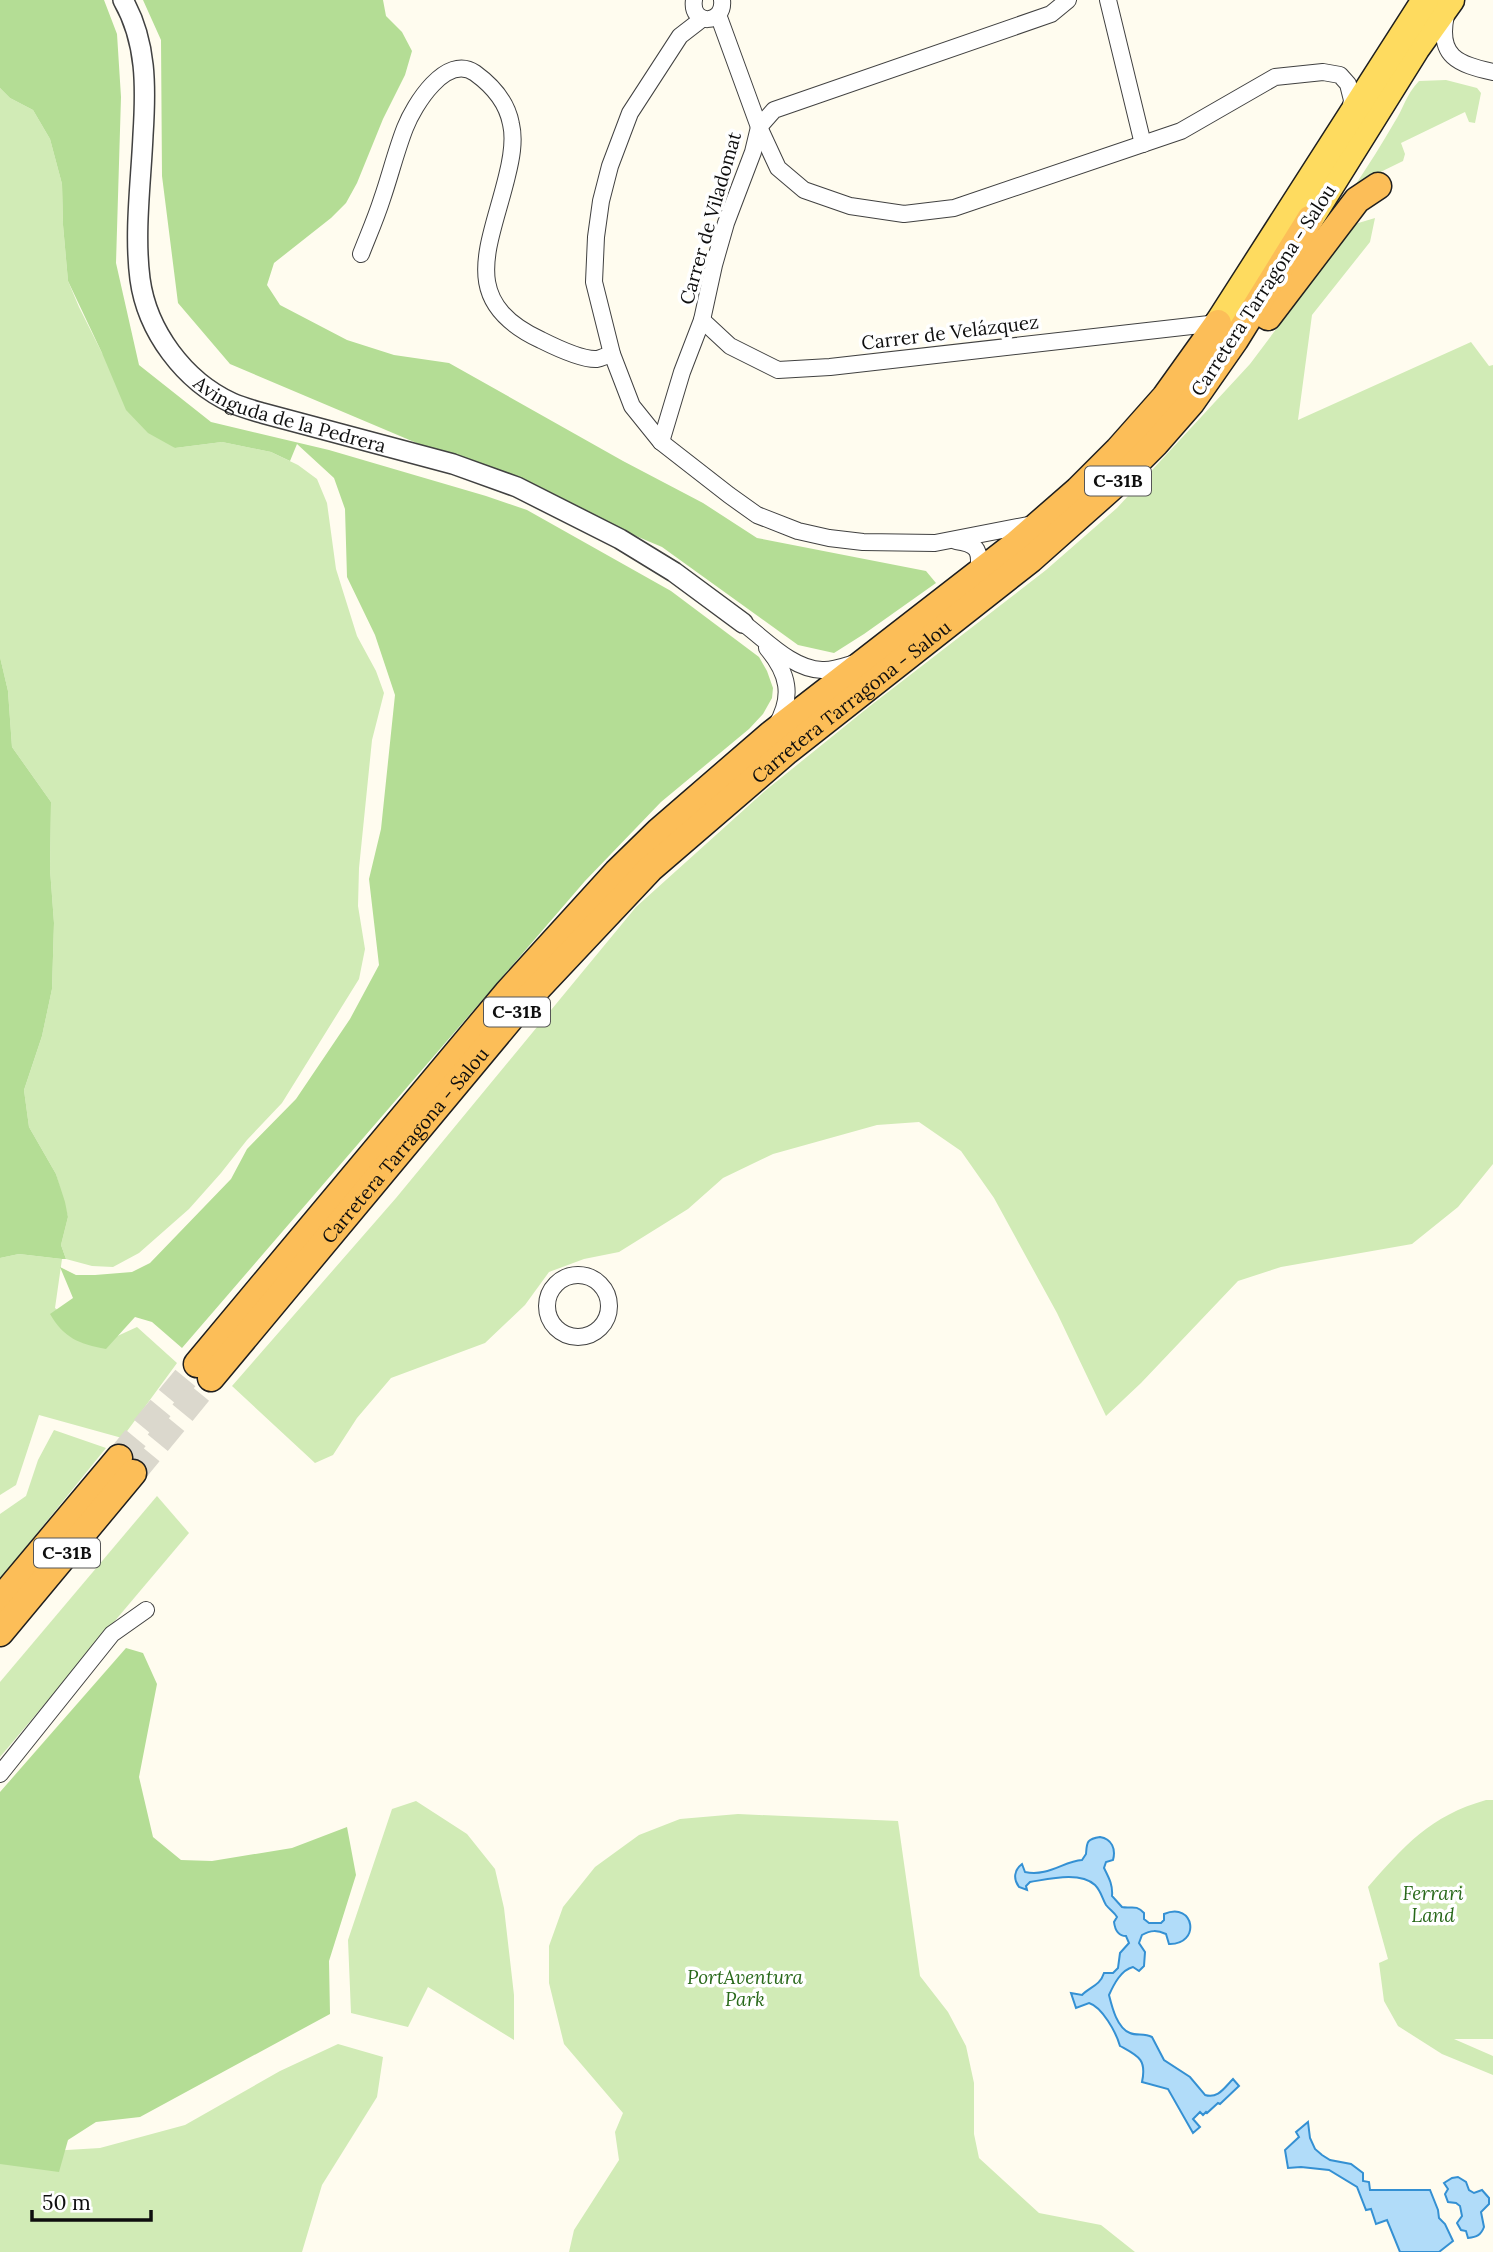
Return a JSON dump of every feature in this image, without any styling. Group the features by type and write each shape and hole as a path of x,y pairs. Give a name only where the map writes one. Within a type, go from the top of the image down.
{"highway":[{"path":"1156,443 1197,408 1357,200 1378,186"},
{"name":"Carretera Tarragona - Salou","path":"1218,323 1165,397 1118,450 1042,523 770,735 669,822 617,872 515,983 204,1371 520,1007 650,869 787,751 1031,559 1112,487 1156,443 1191,403 1235,340 1310,219"},
{"name":"C-31B","path":"0,1600 126,1465 0,1633"}],"main road":[{"name":"Carretera Tarragona - Salou","path":"1218,323 1348,119 1442,1"},
{"name":"Carretera Tarragona - Salou","path":"1310,219 1416,49 1442,1"}],"street":[{"name":"Avinguda de la Pedrera","path":"123,0 138,33 146,89 138,243 141,281 150,314 165,345 184,369 207,388 232,403 453,464 517,486 631,546 674,572 791,660 822,670 867,659"},
{"path":"722,0 722,10 701,11 681,27 680,36 629,113 601,201 593,266 594,282 612,354 632,406 661,442 757,515 798,531 863,542 935,542 1042,523"},
{"name":"Carrer de Viladomat","path":"661,442 682,372 702,320 726,223 753,152 759,127 774,110 1051,13 1068,0"},
{"path":"1108,0 1143,144"},
{"path":"1442,1 1443,32 1454,59 1493,72"},
{"path":"701,11 720,20 759,127 778,168 804,190 850,206 904,214 954,208 1181,131 1275,77 1323,72 1340,75 1348,83 1352,100 1348,119"},
{"path":"361,254 405,127 417,104 442,75 455,68 468,68 486,81 503,100 512,124 512,155 489,246 485,273 488,292 495,304 519,329 542,341 596,359 612,354"},
{"name":"Carrer de Velázquez","path":"702,320 730,346 778,370 830,367 1218,323"},
{"path":"954,540 969,542 977,550 980,560 978,573"},
{"name":"Avinguda de la Pedrera","path":"743,623 776,659 787,683 784,708 770,735"},
{"path":"0,1774 112,1634 146,1610"}],"green space":[{"path":"0,0 104,0 117,34 121,97 116,263 139,365 211,422 329,450 527,510 671,591 759,657 773,688 772,698 763,714 749,729 661,802 585,881 182,1348 152,1322 135,1317 106,1349 73,1339 50,1314 73,1298 60,1267 76,1275 95,1275 132,1272 150,1263 231,1179 247,1149 296,1099 350,1019 379,965 369,879 381,829 395,695 375,635 347,577 345,509 334,478 297,444 290,461 271,452 222,442 175,448 148,433 126,410 68,281 62,184 50,139 33,110 10,98 0,88"},
{"path":"143,0 383,0 386,16 402,32 412,51 405,75 346,203 274,263 267,285 280,305 347,340 394,355 449,363 703,503 757,538 926,571 936,583 834,653 798,645 662,547 230,364 178,303 162,176 161,40"},
{"path":"1446,80 1477,88 1481,93 1475,123 1469,122 1465,112 1401,143 1405,154 1403,161 1356,184 1419,81"},
{"path":"0,88 10,98 33,110 50,139 62,184 68,281 79,307 102,353 175,448 222,442 271,452 298,465 317,479 327,503 336,569 357,636 376,671 384,693 372,740 359,868 358,906 365,949 359,979 282,1103 189,1209 139,1253 113,1267 92,1266 66,1259 61,1245 68,1217 56,1174 29,1127 24,1090 42,1036 52,989 54,923 50,869 51,802 12,747 8,691 0,657"},
{"path":"1375,218 1370,242 1312,315 1298,420 1471,342 1489,366 1493,365 1493,1164 1458,1207 1412,1244 1281,1267 1238,1281 1106,1416 1057,1313 994,1198 961,1151 919,1122 877,1125 773,1154 723,1178 688,1209 619,1252 584,1259 549,1272 525,1305 485,1343 391,1378 357,1418 333,1455 315,1463 232,1386 396,1198 636,907 766,790 1046,570 1117,508 1250,364 1355,224"},
{"path":"0,657 8,691 12,747 51,802 50,869 54,923 52,989 42,1036 24,1090 29,1127 56,1174 65,1202 68,1217 61,1245 66,1259 19,1254 0,1258"},
{"path":"19,1254 62,1259 55,1308 100,1344 137,1327 177,1363 122,1438 39,1415 16,1485 0,1495 0,1258"},
{"path":"54,1430 106,1448 0,1579 0,1514 26,1496 38,1460"},
{"path":"157,1496 189,1533 0,1757 0,1682"},
{"path":"126,1648 143,1653 157,1684 139,1777 153,1837 181,1860 212,1861 292,1848 347,1827 356,1875 329,1961 330,2014 140,2117 96,2122 68,2140 59,2172 0,2164 0,1792"},
{"name":"Ferrari Land","path":"1486,1800 1493,1800 1493,2039 1454,2039 1493,2056 1493,2075 1442,2054 1398,2026 1384,2001 1379,1963 1388,1959 1368,1887 1407,1845 1434,1823 1449,1814"},
{"path":"416,1801 467,1834 495,1869 504,1908 514,1995 514,2040 428,1987 408,2027 351,2013 348,1940 392,1809"},
{"name":"PortAventura Park","path":"738,1814 898,1821 920,1976 948,2012 966,2046 974,2083 974,2134 979,2158 1039,2213 1101,2225 1135,2252 569,2252 574,2230 619,2160 615,2132 623,2113 564,2044 549,1983 549,1946 563,1907 595,1867 639,1835 680,1819"},
{"path":"338,2044 383,2057 377,2097 322,2185 302,2252 0,2252 0,2154 100,2148 185,2125 280,2071"}],"water":[{"path":"1100,1837 1108,1840 1113,1848 1113,1860 1106,1862 1104,1868 1112,1896 1122,1907 1138,1909 1144,1913 1144,1919 1149,1923 1161,1923 1164,1914 1174,1912 1182,1913 1190,1924 1190,1932 1179,1942 1169,1944 1166,1934 1160,1932 1151,1931 1142,1935 1139,1943 1145,1952 1144,1966 1139,1971 1133,1967 1121,1974 1109,1995 1122,2027 1130,2033 1152,2037 1164,2060 1190,2077 1205,2095 1217,2094 1233,2079 1239,2086 1220,2104 1203,2115 1200,2112 1193,2119 1200,2127 1193,2133 1168,2089 1142,2082 1143,2068 1140,2059 1120,2046 1112,2027 1099,2009 1089,2003 1076,2008 1071,1993 1082,1995 1097,1984 1104,1973 1113,1973 1118,1968 1120,1953 1129,1943 1126,1936 1116,1930 1114,1922 1117,1917 1106,1905 1097,1887 1089,1881 1073,1877 1030,1882 1026,1886 1027,1890 1019,1887 1016,1881 1016,1872 1022,1864 1025,1872 1033,1873 1082,1860 1088,1842"},
{"path":"1308,2122 1315,2149 1330,2160 1351,2164 1363,2173 1363,2181 1369,2182 1370,2190 1430,2190 1439,2218 1453,2241 1439,2252 1400,2252 1387,2220 1376,2224 1371,2209 1366,2210 1357,2187 1329,2170 1288,2168 1285,2150 1299,2137 1296,2132"},
{"path":"1458,2177 1466,2182 1469,2190 1474,2193 1482,2190 1489,2198 1489,2204 1481,2212 1484,2227 1480,2234 1474,2237 1468,2238 1466,2231 1461,2230 1457,2223 1462,2216 1460,2206 1448,2202 1445,2194 1448,2189 1444,2183"}],"tunnel":[{"path":"119,1458 197,1364"},
{"path":"133,1473 211,1378"}]}
